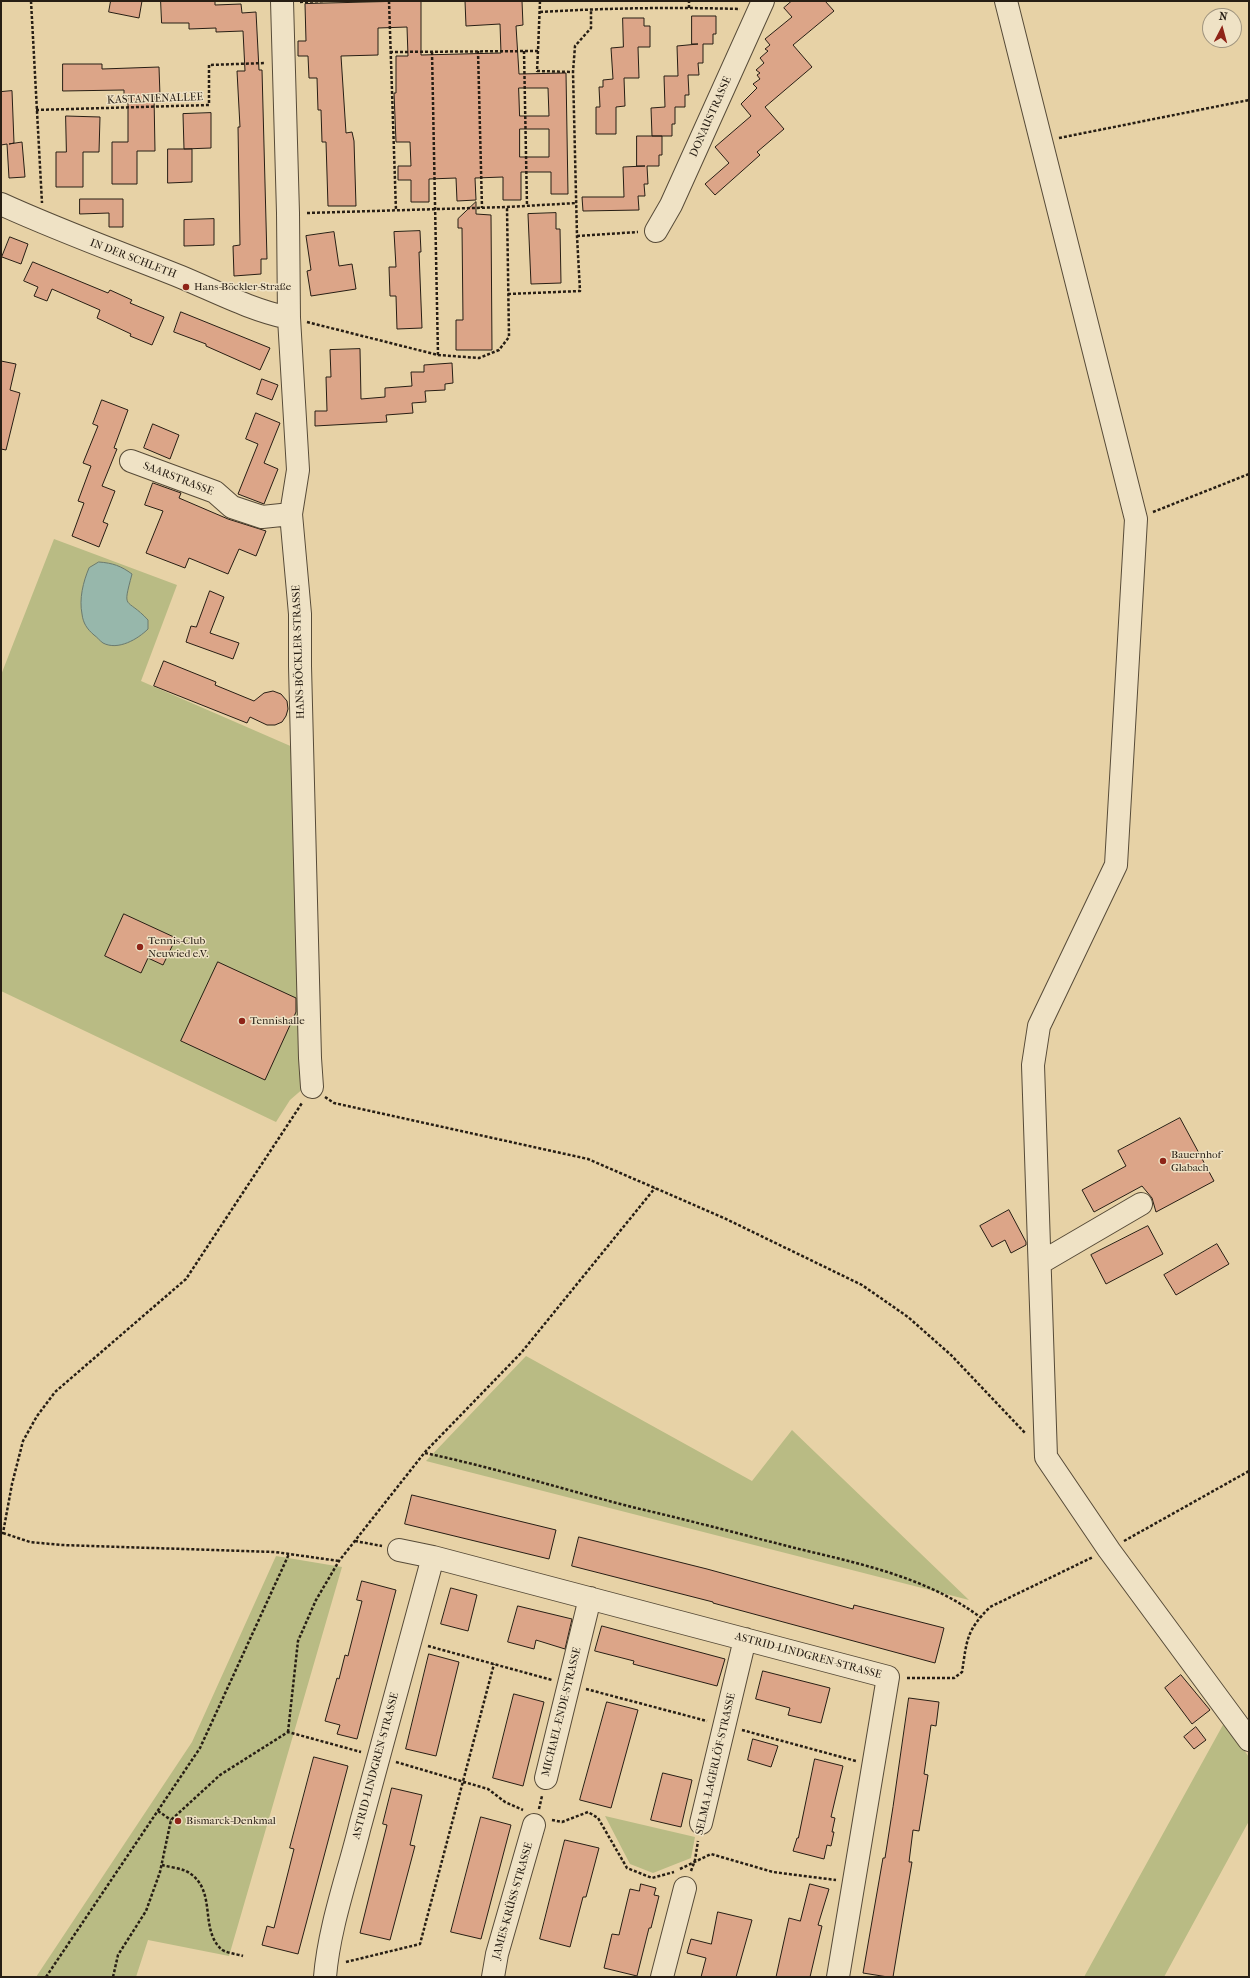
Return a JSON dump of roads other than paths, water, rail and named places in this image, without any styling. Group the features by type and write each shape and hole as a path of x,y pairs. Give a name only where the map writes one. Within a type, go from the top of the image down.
{"street":[{"name":"HANS-BÖCKLER-STRASSE","path":"282,1 288,213 289,318 298,470 291,514 300,614 300,666 312,1087"},
{"path":"1006,1 1136,519 1116,865 1039,1026 1033,1065 1046,1457 1109,1550 1249,1740"},
{"name":"DONAUSTRASSE","path":"656,231 671,205 762,6"},
{"name":"IN DER SCHLETH","path":"1,204 43,223 182,278 265,313 289,318"},
{"name":"SAARSTRASSE","path":"131,461 215,492 232,507 262,517 291,514"},
{"path":"1040,1263 1141,1204"},
{"name":"ASTRID-LINDGREN-STRASSE","path":"399,1550 433,1557 888,1677 838,1977"},
{"name":"ASTRID-LINDGREN-STRASSE","path":"325,1972 328,1953 409,1641 433,1557"},
{"name":"MICHAEL-ENDE-STRASSE","path":"546,1778 590,1598"},
{"name":"SELMA-LAGERLÖF-STRASSE","path":"702,1822 745,1639"},
{"name":"JAMES-KRÜSS-STRASSE","path":"493,1977 497,1954 536,1821"},
{"path":"662,1977 685,1888"}],"place":[{"name":"Hans-Böckler-Straße","path":"186,287"},
{"name":"Tennis-Club Neuwied e.V.","path":"140,947"},
{"name":"Tennishalle","path":"242,1021"},
{"name":"Bauernhof Glabach","path":"1163,1161"},
{"name":"Bismarck-Denkmal","path":"178,1821"}]}
